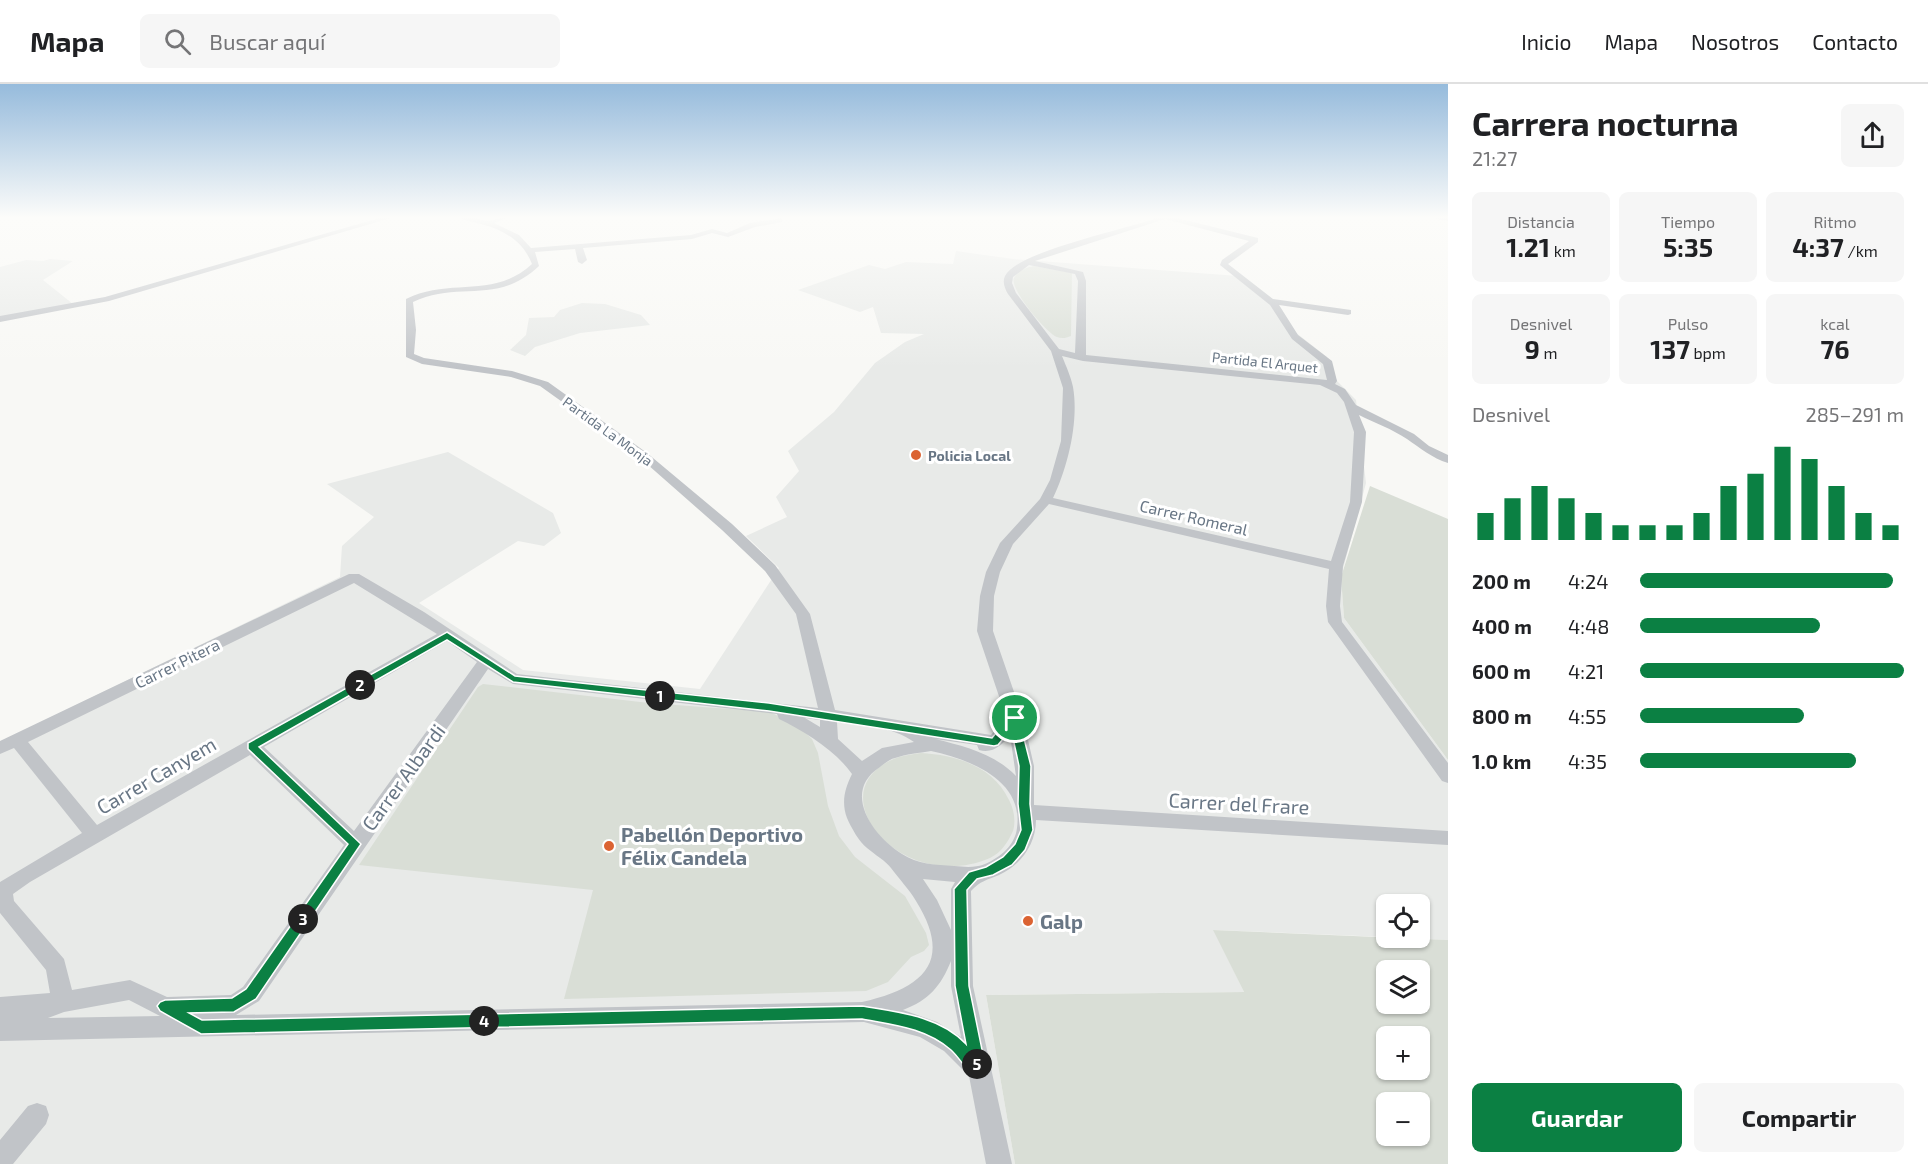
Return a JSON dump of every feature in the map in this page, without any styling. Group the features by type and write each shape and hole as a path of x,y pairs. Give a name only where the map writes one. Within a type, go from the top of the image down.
{"street":[{"path":"0,319 106,299 215,267"},
{"name":"Partida La Monja","path":"533,267 511,282 493,287 415,296 408,301 407,308 411,330 409,355 422,361 512,374 544,384 643,455 727,527 770,568 803,614 828,717 830,744"},
{"path":"892,860 918,871 946,877 973,875 989,871 1008,861 1020,847 1027,830 1025,766 1015,718 985,631 987,596 993,572 1007,543 1046,500 1056,480 1067,441 1068,388 1056,351 1012,294 1007,284 1008,276 1017,267"},
{"path":"1055,267 1079,272 1082,281 1080,353 1068,388"},
{"path":"1226,267 1270,301 1295,337 1328,363 1332,381 1328,384"},
{"path":"1270,301 1348,312"},
{"path":"1041,330 1078,357"},
{"name":"Partida El Arquet","path":"1056,351 1078,357 1328,384 1341,392 1350,406 1360,432 1356,502 1336,566"},
{"path":"1350,406 1410,436 1425,448 1448,459"},
{"name":"Carrer Romeral","path":"1046,500 1336,566"},
{"path":"1336,566 1333,606 1335,622 1448,776"},
{"name":"Carrer Pitera","path":"0,748 354,577 447,635"},
{"path":"447,635 513,679 769,707 890,724 908,729 994,742"},
{"name":"Carrer Canyem","path":"63,1002 56,966 5,904 2,891 23,876 447,635"},
{"name":"Carrer Albardi","path":"165,1006 234,1005 251,994 485,662"},
{"path":"769,707 799,721 856,765 861,773"},
{"path":"969,753 994,742 1015,718"},
{"path":"908,729 931,745"},
{"path":"17,740 95,835"},
{"path":"962,986 925,895 914,880 875,847 863,832 855,817 852,801 854,786 861,773 873,760 890,751 910,746 931,745 969,753 993,766 1012,784 1025,808"},
{"path":"252,746 355,844"},
{"name":"Carrer del Frare","path":"1025,808 1448,838"},
{"path":"973,875 961,889 962,986 968,1025 999,1164"},
{"path":"0,1028 201,1027 862,1012 892,1006 916,996 926,987 938,968 943,957 945,941"},
{"path":"0,1007 63,1002 130,990 165,1006 201,1027"},
{"path":"0,1028 63,1002"},
{"path":"862,1012 918,1023 957,1046 978,1069"},
{"path":"940,1034 961,1031 968,1025"},
{"path":"0,1160 37,1115"}],"shaded area":[{"path":"0,267 63,267 43,280 73,304 0,317"},
{"path":"862,267 1124,267 1238,276 1279,305 1295,332 1327,357 1337,381 1356,400 1366,483 1341,577 1344,618 1448,760 1448,940 1430,939 1430,894 1376,894 1376,937 1214,930 1244,992 986,995 1015,1164 0,1164 0,742 340,577 342,546 374,517 327,484 448,452 553,513 561,533 544,546 518,541 419,603 523,670 700,689 779,568 746,536 787,517 776,497 799,471 788,451 834,412 875,363 905,342 924,334 881,333 873,307 860,312 798,290"},
{"path":"1042,267 1072,273 1071,336 1061,338 1052,334 1030,310 1014,283 1014,278 1022,270"},
{"path":"582,303 605,304 641,315 650,325 580,333 535,347 525,356 510,350 526,335 529,318 554,317 560,310"},
{"path":"1370,486 1448,519 1448,760 1344,618 1341,577"},
{"name":"Pabellón Deportivo Félix Candela","path":"483,684 649,703 770,712 798,726 812,739 818,753 828,806 839,836 855,857 905,896 926,933 929,945 924,951 911,957 888,982 866,991 564,999 593,890 359,865 478,687"},
{"path":"921,753 947,756 972,764 1002,788 1012,807 1014,823 1009,839 998,853 990,858 956,866 925,863 898,851 878,833 866,812 864,791 874,772 899,757"},
{"path":"1213,930 1376,937 1376,948 1430,948 1430,939 1448,940 1448,1164 1015,1164 986,995 1244,992"}],"place":[{"name":"Policia Local","path":"916,455"},
{"name":"Pabellón Deportivo Félix Candela","path":"609,846"},
{"name":"Galp","path":"1028,921"}],"route":[{"path":"447,635 513,679 769,707 890,724 908,729 994,742 1015,718 1025,766 1024,804 1027,812 1027,830 1020,847 1008,861 989,871 973,875 961,889 959,917 962,986 978,1069 957,1046 918,1023 862,1012 201,1027 165,1006 234,1005 251,994 355,844 252,746 447,635"}]}
